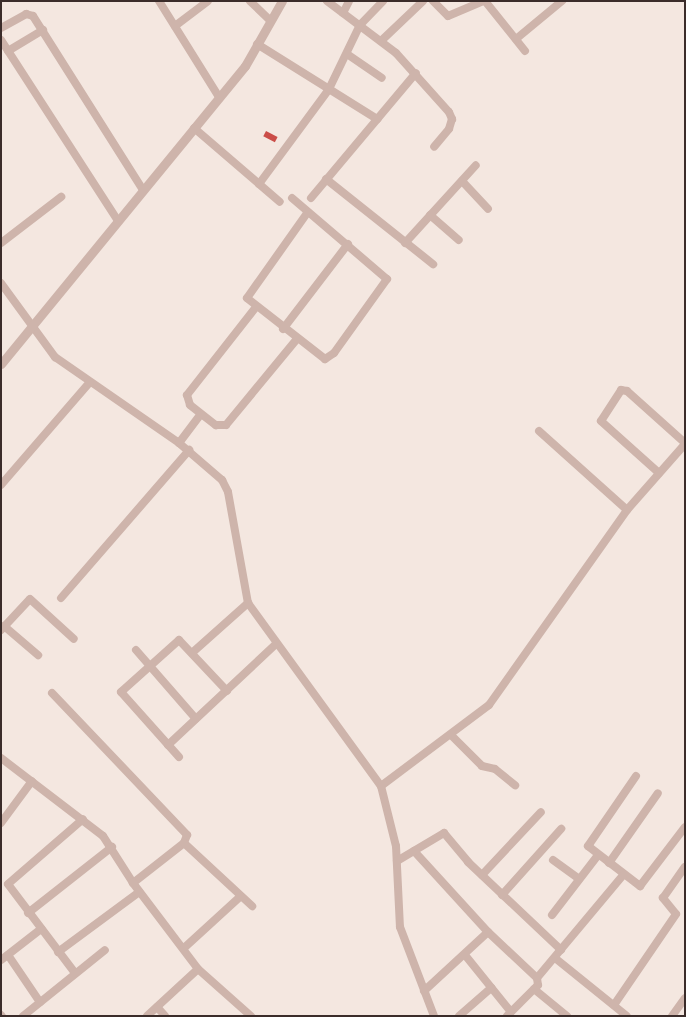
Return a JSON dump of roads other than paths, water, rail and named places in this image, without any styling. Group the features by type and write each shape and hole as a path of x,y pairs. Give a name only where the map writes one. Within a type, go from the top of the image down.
{"street":[{"path":"159,1 219,97"},
{"path":"175,26 208,1"},
{"path":"250,1 271,21"},
{"path":"1,364 219,97 257,44 282,1"},
{"path":"327,1 381,41 416,73 452,119 434,147"},
{"path":"343,13 349,1"},
{"path":"259,184 329,89 360,25 383,1"},
{"path":"381,41 422,1"},
{"path":"433,1 448,16 485,1 525,51"},
{"path":"516,39 561,2"},
{"path":"1,28 29,14 43,30 143,190"},
{"path":"8,51 43,30"},
{"path":"1,40 118,221"},
{"path":"257,44 377,119"},
{"path":"347,54 382,78"},
{"path":"312,198 416,73"},
{"path":"194,128 280,202"},
{"path":"405,243 476,165"},
{"path":"326,179 432,264"},
{"path":"462,181 488,209"},
{"path":"1,243 61,197"},
{"path":"292,198 385,275 385,284 328,358 320,358 296,340 256,307 248,294 308,212"},
{"path":"430,215 459,240"},
{"path":"283,329 348,244"},
{"path":"1,283 56,358 179,442 216,473 228,492 248,603 381,786 397,861 400,928 434,1016"},
{"path":"256,307 187,395 187,402 201,414 216,425 226,425 296,340"},
{"path":"1,485 90,383"},
{"path":"381,786 475,719 507,684 627,510 660,473 685,443 627,391 621,390 600,421 660,473"},
{"path":"179,442 201,414"},
{"path":"539,431 627,510"},
{"path":"61,598 189,450"},
{"path":"38,655 3,628 30,599 74,639"},
{"path":"193,652 248,603"},
{"path":"179,757 121,694 148,665 179,640 193,652 227,691"},
{"path":"168,745 276,644"},
{"path":"136,650 196,718"},
{"path":"52,693 186,831 184,843 133,883"},
{"path":"452,736 482,766 495,769 515,785"},
{"path":"1,758 83,818 112,846 139,892 184,948 198,969 251,1016"},
{"path":"636,776 587,843 598,855 637,886 644,883 685,827"},
{"path":"1,823 32,781"},
{"path":"609,864 658,793"},
{"path":"482,875 541,812"},
{"path":"75,973 8,887 9,882 83,818"},
{"path":"502,895 561,829"},
{"path":"397,861 444,833 482,875 561,950"},
{"path":"184,843 252,906"},
{"path":"28,913 112,846"},
{"path":"414,851 488,932 537,978"},
{"path":"552,915 598,855"},
{"path":"553,860 579,879"},
{"path":"614,1005 676,914 663,898 685,867"},
{"path":"465,955 509,1014 534,989 537,978 623,876"},
{"path":"58,952 139,892"},
{"path":"184,948 240,896"},
{"path":"40,1002 4,958 41,929"},
{"path":"424,991 488,932"},
{"path":"23,1016 105,950"},
{"path":"555,958 627,1016"},
{"path":"147,1016 198,969"},
{"path":"459,1016 491,988"},
{"path":"534,989 567,1016"},
{"path":"672,1016 685,998"},
{"path":"156,1008 164,1016"}]}
